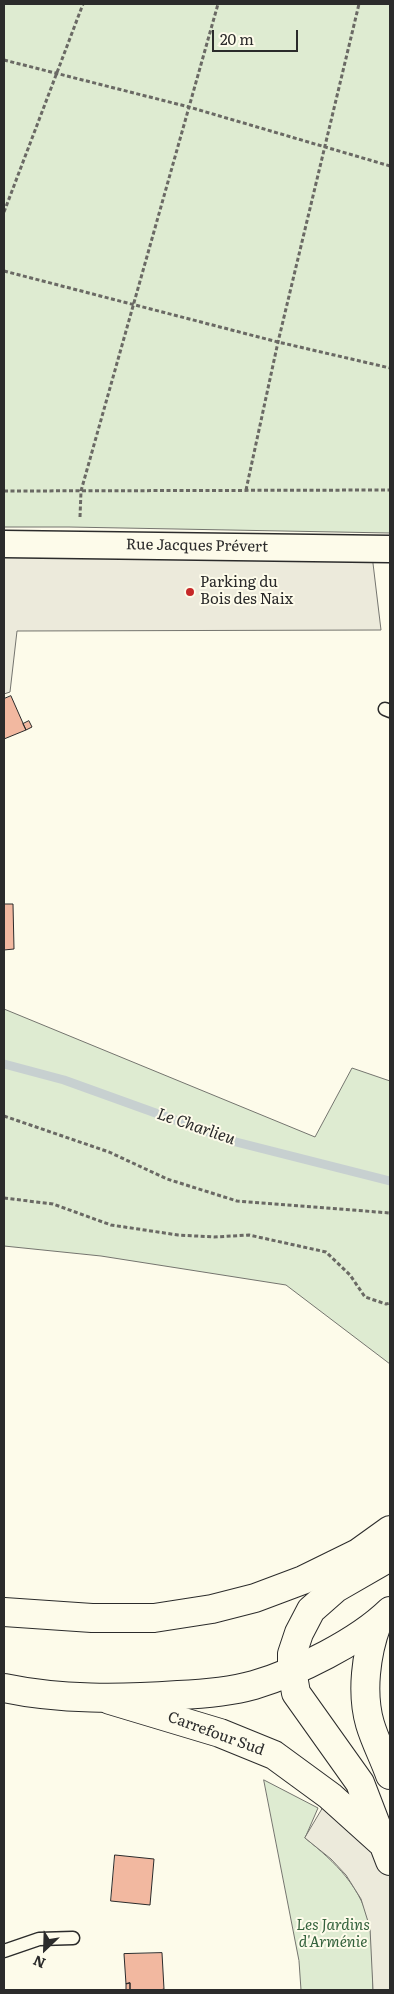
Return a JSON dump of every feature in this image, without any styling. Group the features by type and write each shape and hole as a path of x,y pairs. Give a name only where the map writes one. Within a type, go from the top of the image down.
{"main road":[{"path":"4,1612 92,1618 154,1618 212,1609 255,1598 303,1580 358,1553 390,1530"},
{"name":"Carrefour Sud","path":"388,1853 360,1783 296,1693 292,1670 292,1654 299,1633 311,1610 336,1588 390,1557"},
{"path":"4,1688 106,1699 216,1693 254,1685 292,1670 329,1653 384,1617"},
{"path":"384,1617 372,1637 367,1668 366,1698 370,1723 390,1775"},
{"name":"Carrefour Sud","path":"106,1699 220,1732 274,1755 330,1796 388,1853"}],"street":[{"name":"Rue Jacques Prévert","path":"4,544 390,549"}],"lane":[{"path":"4,1951 39,1939 73,1938"}],"path":[{"path":"4,212 83,4"},
{"path":"82,491 218,4"},
{"path":"246,490 278,342 359,4"},
{"path":"4,60 189,107 390,166"},
{"path":"4,271 278,342 390,368"},
{"path":"4,491 390,490"},
{"path":"4,1116 109,1152 167,1179 237,1201 390,1213"},
{"path":"4,1198 53,1204 111,1225 178,1235 214,1237 249,1235 326,1252 350,1275 365,1298 386,1304 390,1303"}],"green space":[{"path":"4,4 390,4 390,533 4,527"},
{"path":"4,1009 315,1137 352,1068 390,1081 390,1364 286,1285 101,1256 4,1246"},
{"name":"Les Jardins d'Arménie","path":"264,1780 318,1808 305,1838 337,1866 361,1900 371,1935 373,1990 301,1990 299,1961"}],"shaded area":[{"name":"Parking du Bois des Naix","path":"4,554 372,555 381,630 17,631 10,692 4,694"},
{"path":"330,1796 390,1861 390,1990 373,1990 370,1928 361,1899 346,1875 331,1859 305,1838"}],"building":[{"path":"11,696 26,730 4,739 4,699"},
{"path":"29,721 32,727 26,730 23,724"},
{"path":"4,904 13,904 14,949 4,950"},
{"path":"115,1855 154,1859 150,1905 111,1901"},
{"path":"162,1953 164,1989 130,1990 130,1983 126,1984 124,1954"},
{"path":"130,1983 130,1990 126,1990 126,1984"}],"waterway":[{"name":"Le Charlieu","path":"4,1064 64,1080 236,1142 390,1181"}],"place":[{"name":"Parking du Bois des Naix","path":"190,592"}]}
